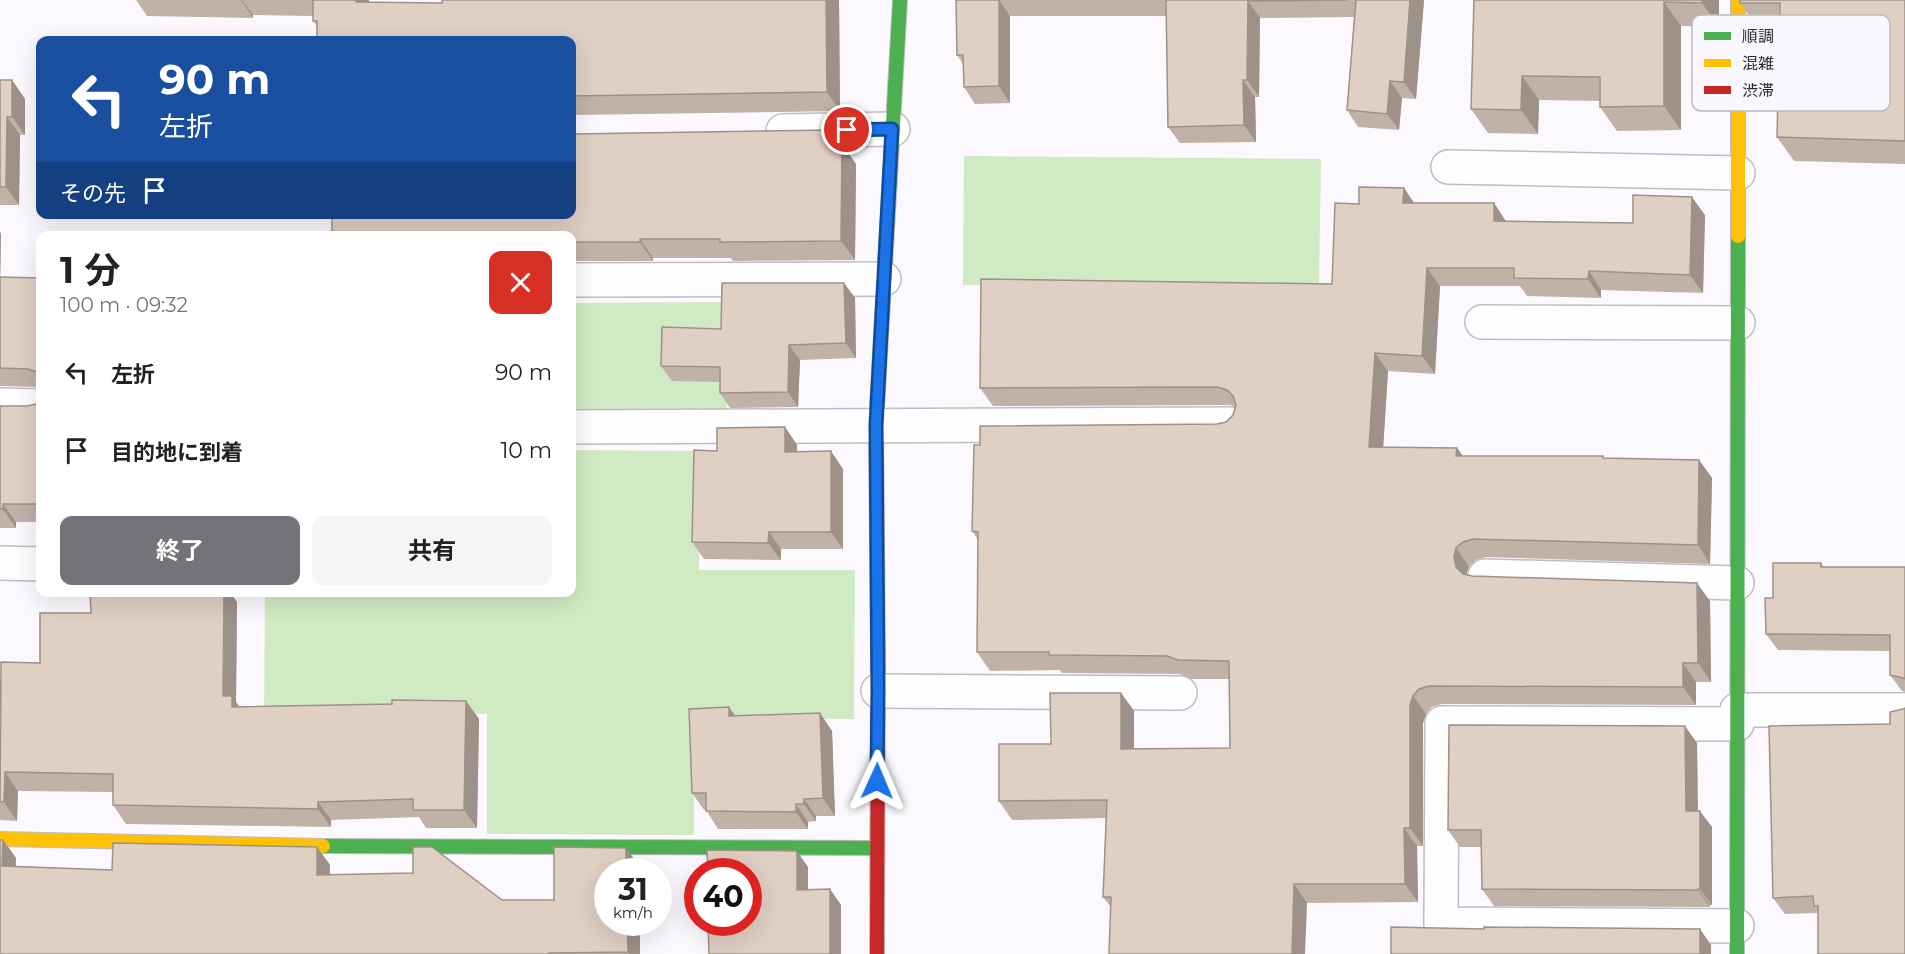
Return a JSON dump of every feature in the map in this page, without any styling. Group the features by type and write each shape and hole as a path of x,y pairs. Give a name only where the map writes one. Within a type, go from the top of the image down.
{"street":[{"path":"877,954 876,425 900,0"},
{"path":"1738,111 1737,583 1737,717 1737,940 1441,924 1442,723 1737,717 1905,710"},
{"path":"750,131 892,129"},
{"path":"1448,167 1738,172"},
{"path":"576,280 884,279"},
{"path":"1482,322 1738,323"},
{"path":"0,405 36,406"},
{"path":"576,427 1230,424"},
{"path":"0,563 36,564"},
{"path":"1485,576 1737,583"},
{"path":"878,691 1180,693"},
{"path":"0,839 270,846 876,848"}],"green space":[{"path":"964,156 1321,159 1319,288 963,285"},
{"path":"726,302 727,417 576,418 576,303"},
{"path":"576,450 700,451 699,570 855,570 854,719 695,718 694,835 487,834 487,714 264,713 265,597 576,597"}],"building":[{"path":"313,0 442,3 442,0 826,0 827,92 576,96 576,36 317,36 317,21 313,21"},
{"path":"956,0 999,0 999,86 964,87 963,55 957,55"},
{"path":"1166,0 1347,0 1248,1 1247,80 1243,80 1244,125 1168,127"},
{"path":"1356,0 1410,0 1404,82 1390,81 1387,114 1347,110"},
{"path":"1474,0 1702,0 1702,3 1664,2 1664,106 1600,107 1600,77 1522,76 1521,110 1471,109"},
{"path":"1740,0 1905,0 1905,141 1777,137 1778,111 1890,111 1890,15 1780,15 1780,3 1740,3"},
{"path":"0,80 12,80 12,117 7,117 6,187 0,187"},
{"path":"827,130 827,145 842,145 841,241 720,242 720,239 640,239 640,242 576,242 576,231 332,231 332,219 576,219 576,134"},
{"path":"1359,187 1404,188 1403,203 1494,203 1494,221 1633,223 1633,195 1692,197 1690,275 1589,271 1588,279 1514,278 1514,268 1427,268 1422,356 1375,353 1369,447 1457,448 1456,456 1603,456 1603,458 1699,460 1698,545 1473,539 1463,542 1456,548 1454,557 1456,567 1463,574 1472,576 1697,583 1698,663 1683,663 1683,687 1429,686 1419,689 1410,705 1410,828 1404,828 1405,884 1294,884 1292,954 1109,954 1111,897 1103,897 1107,800 999,801 999,744 1051,744 1050,693 1121,693 1121,749 1230,748 1229,661 1178,660 1167,656 977,652 978,532 972,531 974,445 980,445 980,426 1217,424 1226,422 1233,415 1236,405 1233,396 1227,390 1217,387 980,388 981,279 1332,284 1335,203 1359,204"},
{"path":"0,277 36,278 36,372 28,369 0,368"},
{"path":"722,283 844,283 846,343 789,345 788,392 720,393 720,367 661,366 662,327 721,329"},
{"path":"36,404 36,504 3,504 3,509 0,509 0,406"},
{"path":"785,427 785,452 831,451 831,532 769,532 768,543 692,542 694,450 717,451 717,428"},
{"path":"1773,563 1821,563 1821,567 1905,567 1905,679 1890,675 1890,635 1766,634 1765,598 1773,598"},
{"path":"90,597 224,597 223,696 232,696 232,707 392,704 392,700 466,701 464,810 413,810 413,799 318,802 318,809 113,805 113,774 5,772 4,802 0,802 1,662 40,663 40,613 91,613"},
{"path":"729,707 729,716 820,713 823,798 804,799 804,804 796,804 796,812 706,811 706,793 692,793 689,709"},
{"path":"1905,708 1905,954 1818,954 1818,906 1814,906 1813,896 1773,898 1769,726 1890,724 1890,712"},
{"path":"1449,725 1685,726 1686,811 1700,811 1700,889 1482,889 1481,830 1448,830"},
{"path":"0,840 3,840 2,866 112,870 113,843 317,847 317,875 413,873 413,847 432,847 502,900 554,900 554,847 626,848 626,858 594,858 594,936 627,936 628,952 0,954"},
{"path":"707,850 797,851 797,890 830,889 830,954 709,954 708,936 762,936 762,858 707,858"},
{"path":"1391,927 1700,929 1700,954 1391,954"}],"traffic: fast":[{"path":"878,653 876,425 900,0"},
{"path":"1737,954 1738,236"},
{"path":"323,846 876,848"}],"traffic: slow":[{"path":"1738,0 1738,15"},
{"path":"1738,111 1738,236"},
{"path":"0,839 323,846"}],"traffic: jam":[{"path":"877,954 878,653"}],"route":[{"path":"847,130 892,129 876,425 877,781"}]}
